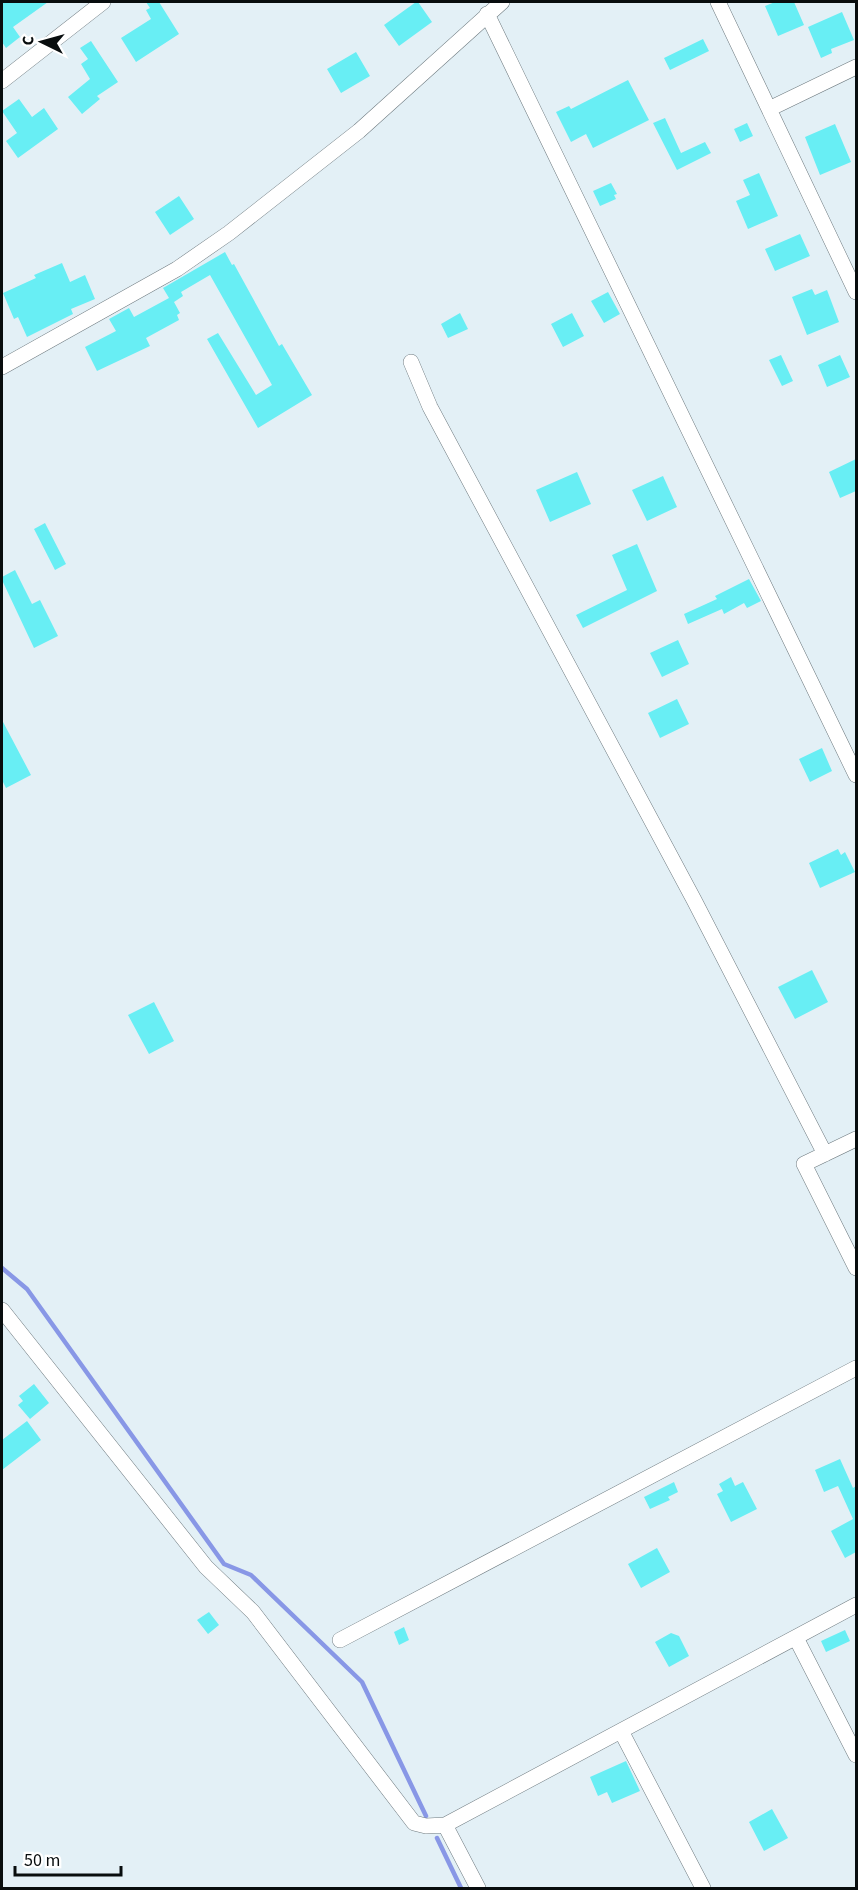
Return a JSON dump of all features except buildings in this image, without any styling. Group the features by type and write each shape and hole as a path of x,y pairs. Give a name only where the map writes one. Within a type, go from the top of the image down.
{"street":[{"path":"2,81 103,2"},
{"path":"2,367 177,268 229,233 359,131 502,2"},
{"path":"718,2 856,290"},
{"path":"487,14 856,775"},
{"path":"769,109 856,67"},
{"path":"411,362 430,407 694,900 825,1154"},
{"path":"856,1138 804,1164 856,1268"},
{"path":"2,1310 206,1567 253,1612 414,1823 426,1826 446,1825 856,1605"},
{"path":"340,1640 856,1368"},
{"path":"796,1638 856,1755"},
{"path":"621,1731 703,1888"},
{"path":"446,1825 478,1888"}],"waterway":[{"path":"2,1268 27,1289 224,1564 251,1575 362,1682 426,1816"},
{"path":"437,1838 461,1888"}]}
